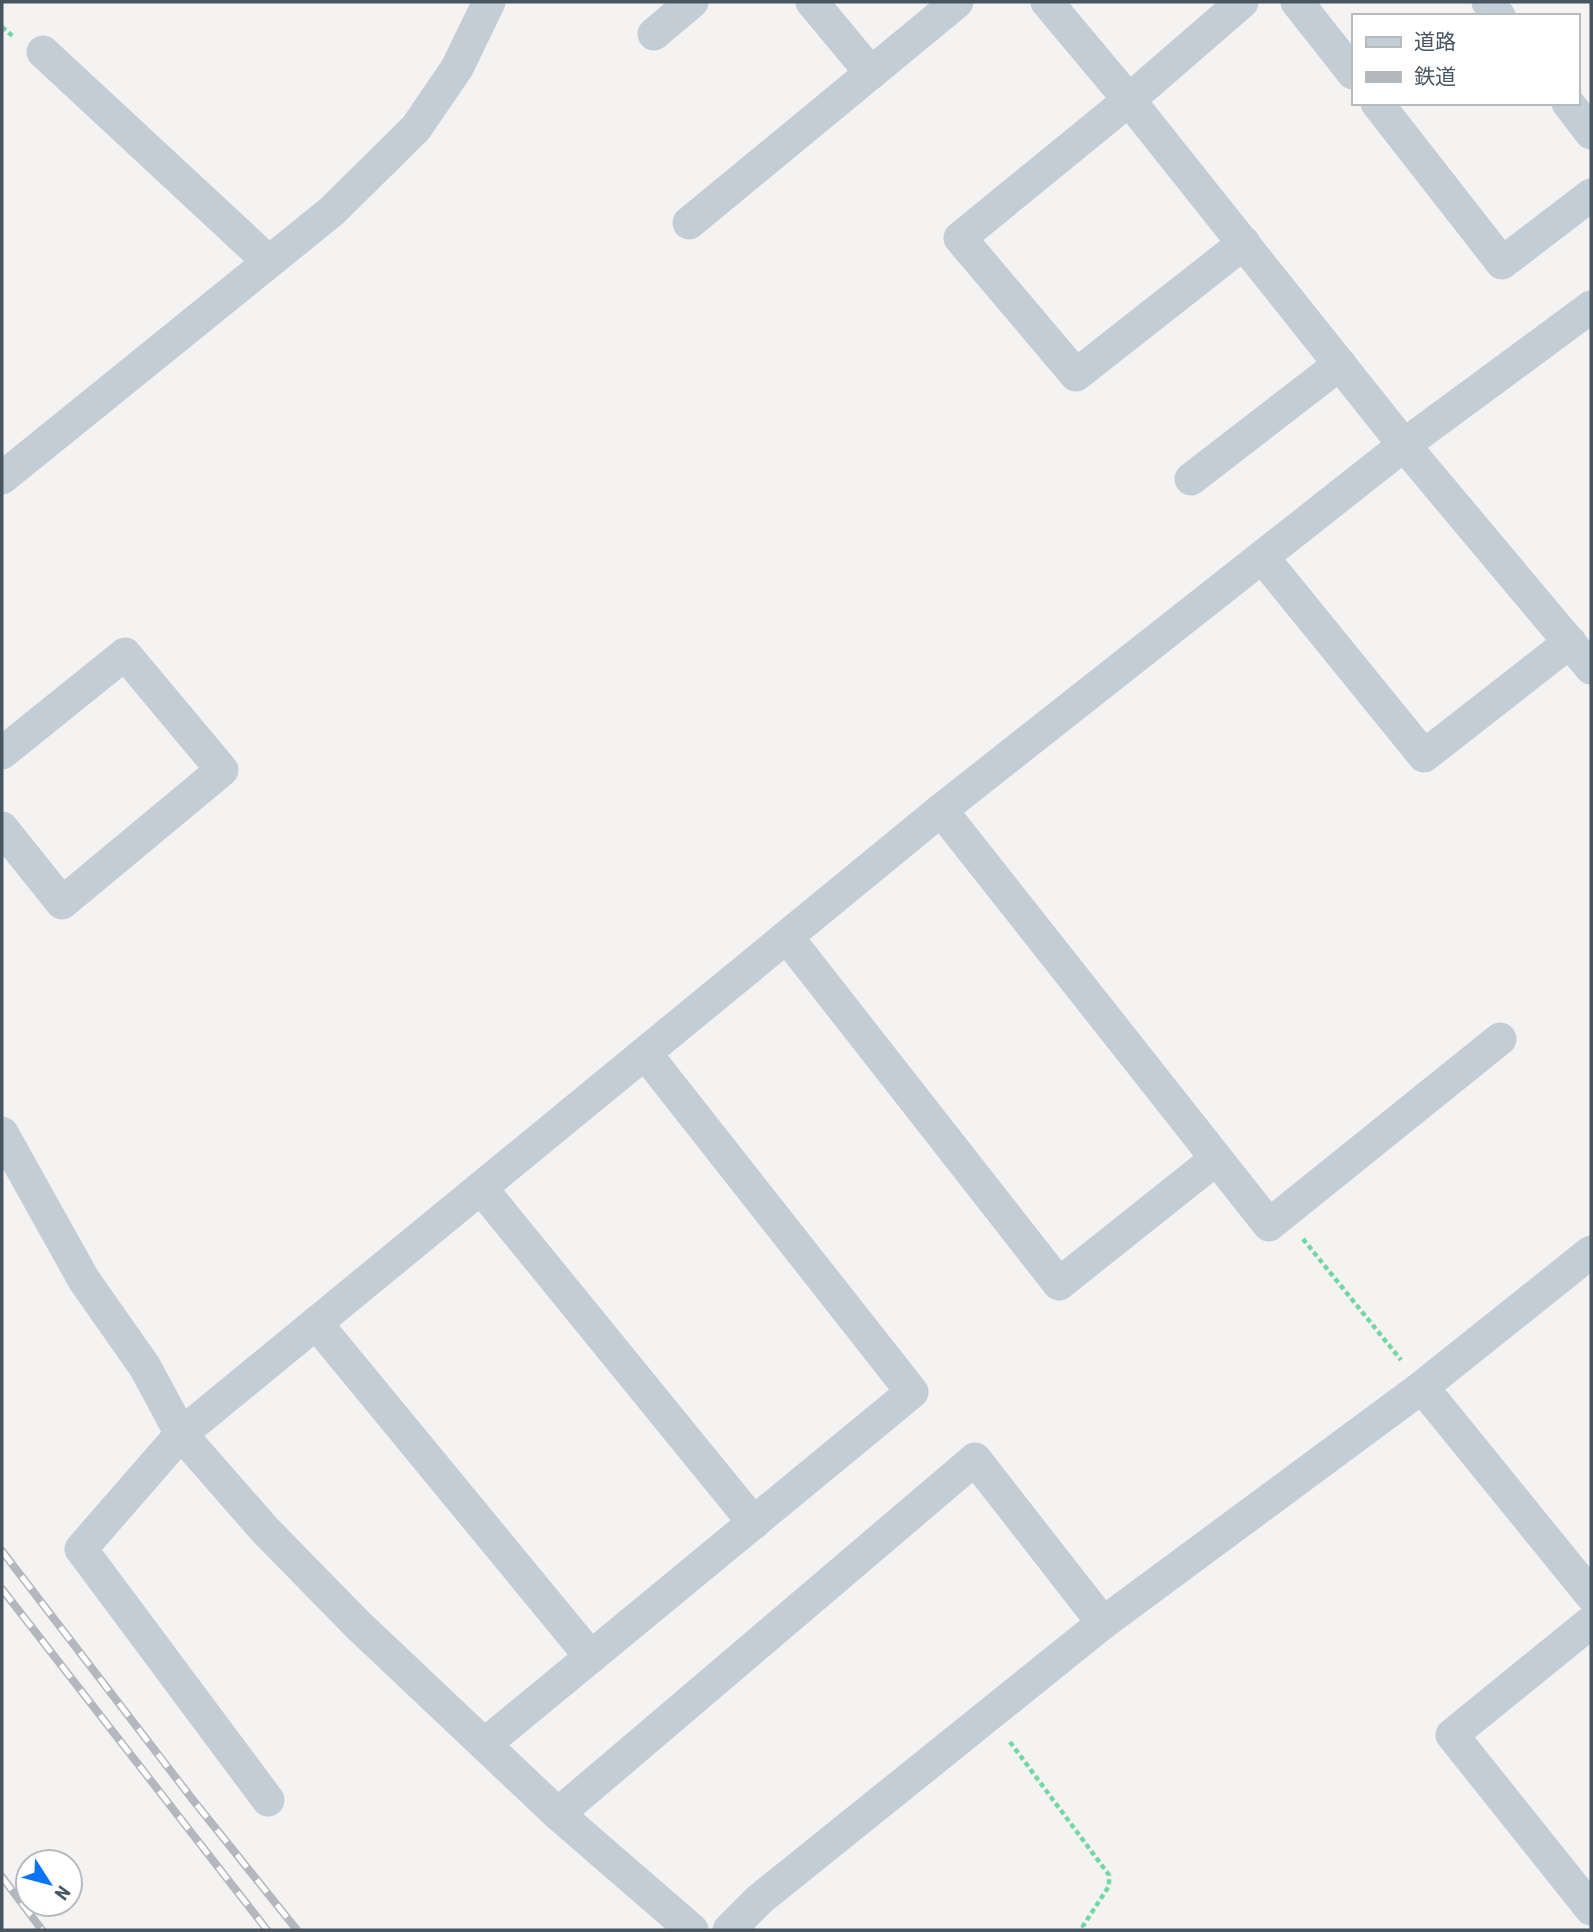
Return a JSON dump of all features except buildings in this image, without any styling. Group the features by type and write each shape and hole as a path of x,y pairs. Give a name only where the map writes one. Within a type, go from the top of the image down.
{"street":[{"path":"2,478 332,211 416,128 457,68 489,2"},
{"path":"654,34 692,2"},
{"path":"812,2 871,73"},
{"path":"689,223 957,2"},
{"path":"1046,2 1129,100 1404,445 1591,668"},
{"path":"1242,2 1129,100 960,238 1076,375 1244,243"},
{"path":"1297,2 1352,72"},
{"path":"43,52 268,261"},
{"path":"1379,105 1502,262 1591,195"},
{"path":"1570,105 1591,133"},
{"path":"268,1800 80,1549 181,1434 941,810 1404,445 1591,307"},
{"path":"1192,479 1340,364"},
{"path":"1263,558 1424,756 1570,642"},
{"path":"2,753 125,654 222,770 62,903 2,828"},
{"path":"941,810 1269,1225 1500,1039"},
{"path":"786,937 1059,1284 1216,1158"},
{"path":"485,1744 912,1392 645,1053"},
{"path":"2,1133 84,1280 145,1367 181,1434 265,1530 321,1587 558,1814 692,1930"},
{"path":"481,1188 754,1523"},
{"path":"729,1930 760,1899 1103,1623 1422,1387 1591,1252"},
{"path":"316,1323 592,1657"},
{"path":"1422,1387 1591,1595"},
{"path":"558,1814 975,1459 1103,1623"},
{"path":"1591,1622 1452,1735 1591,1909"}],"path":[{"path":"1283,1214 1422,1387"},
{"path":"989,1713 1109,1875 1109,1886 1083,1926 1086,1930"}],"railway":[{"path":"2,1551 193,1800 297,1930"},
{"path":"2,1589 267,1930"},
{"path":"2,1877 42,1930"}]}
